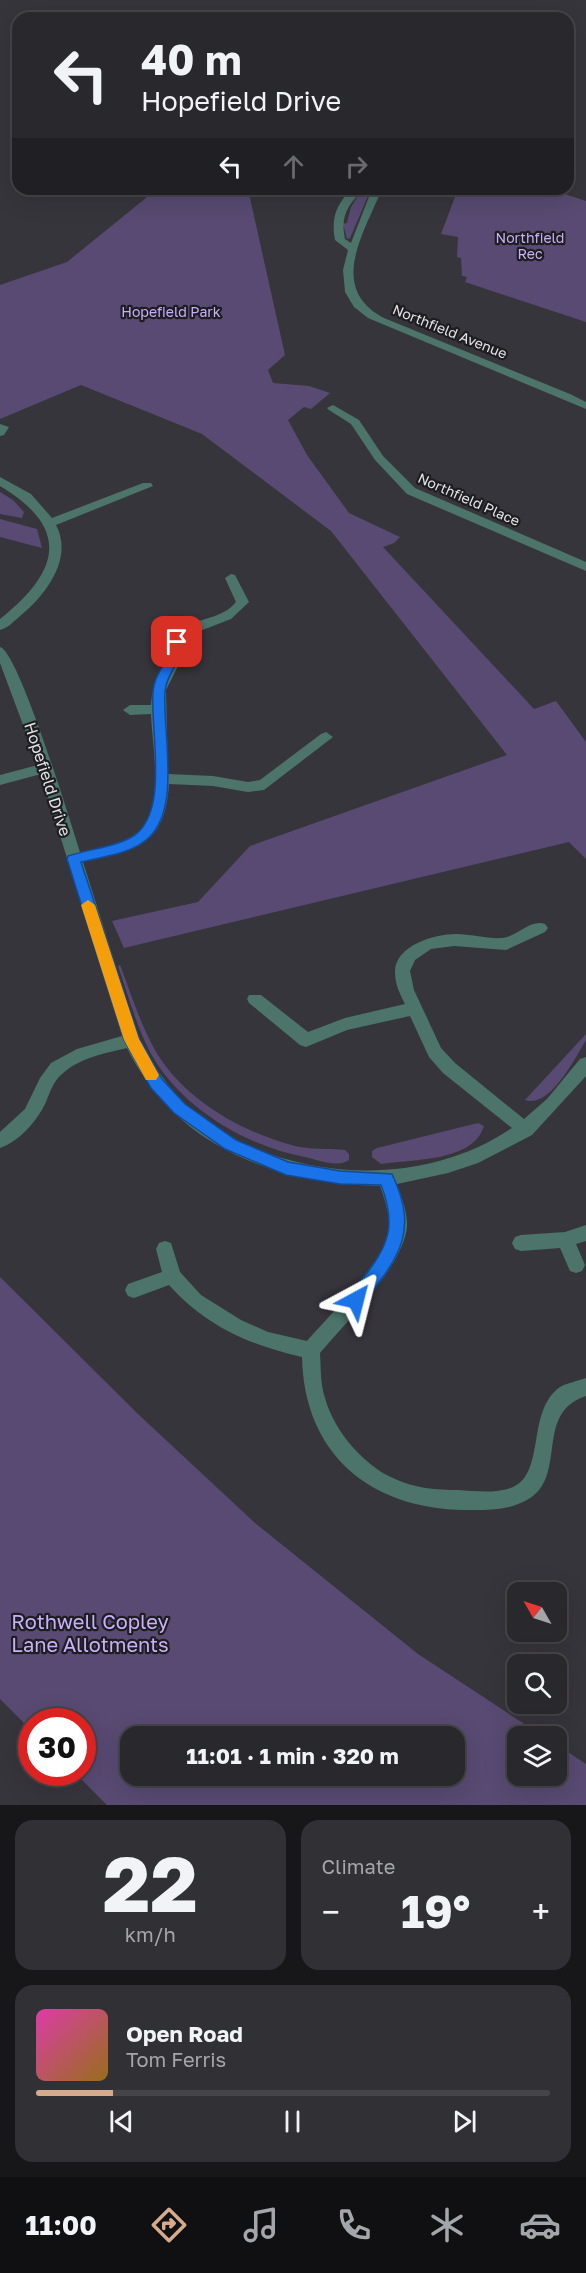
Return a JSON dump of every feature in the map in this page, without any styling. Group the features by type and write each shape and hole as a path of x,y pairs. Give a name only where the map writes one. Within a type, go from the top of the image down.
{"street":[{"path":"350,195 345,199 336,218 340,240 353,249"},
{"name":"Northfield Avenue","path":"375,195 349,258 348,277 352,295 359,307 382,320 586,406"},
{"name":"Northfield Place","path":"333,408 355,422 379,458 411,491 586,567"},
{"path":"0,481 18,489 52,522 56,547 53,570 39,593 0,626"},
{"path":"52,522 147,486"},
{"path":"73,859 121,847 137,840 150,830 158,815 161,779 158,709 159,690 164,674 177,653 177,642 182,634 190,628 222,620 237,612 243,602 231,578"},
{"name":"Hopefield Drive","path":"0,651 12,672 46,768 132,1040 157,1084 206,1129 231,1145 286,1168 340,1178 386,1179 449,1167 487,1152 526,1130 553,1106 586,1064"},
{"path":"129,710 158,709"},
{"path":"161,779 213,781 248,787 264,785 326,737"},
{"path":"0,780 46,768"},
{"path":"526,1130 449,1068 435,1052 406,990 402,971 410,956 427,944 454,940 506,944 540,928"},
{"path":"255,999 306,1040 345,1024 415,1008"},
{"path":"0,1141 12,1133 34,1108 43,1085 58,1067 93,1051 132,1040"},
{"path":"386,1179 396,1205 398,1232 386,1261 311,1350 312,1383 321,1412 342,1451 369,1473 401,1492 441,1500 516,1497 530,1487 538,1472 543,1436 552,1410 570,1390 586,1388"},
{"path":"521,1243 565,1240 586,1233"},
{"path":"565,1240 576,1265"},
{"path":"165,1249 172,1276 195,1301 235,1326 266,1340 311,1350"},
{"path":"134,1290 172,1276"}],"green space":[{"name":"Hopefield Park","path":"150,195 249,195 285,355 268,370 273,383 309,386 330,393 311,409 304,407 288,420 307,455 349,513 400,537 394,543 383,547 534,709 556,701 586,742 586,859 569,842 124,948 112,921 198,902 250,846 507,755 331,531 202,434 81,385 0,419 0,285 67,262"},
{"path":"358,195 368,195 350,238 347,239 343,224 347,223 351,207"},
{"name":"Northfield Rec","path":"456,195 568,195 586,201 586,322 465,282 467,277 462,276 461,258 457,257 458,237 441,234"},
{"path":"0,492 13,500 24,512 22,518 0,514"},
{"path":"0,519 37,529 42,548 0,537"},
{"path":"120,965 140,1019 155,1050 181,1084 197,1098 215,1111 254,1132 295,1146 345,1150 349,1154 349,1160 328,1163 282,1152 238,1133 216,1121 196,1106 178,1090 150,1052 132,1010 118,966"},
{"path":"586,1034 586,1040 561,1080 552,1090 544,1097 534,1101 525,1100"},
{"path":"478,1123 484,1126 478,1138 455,1153 381,1164 372,1157 372,1151 377,1148"},
{"name":"Rothwell Copley Lane Allotments","path":"0,1277 138,1414 255,1523 418,1654 527,1726 507,1726 507,1786 567,1786 567,1752 586,1764 586,1805 107,1805 88,1786 96,1786 96,1708 18,1708 18,1717 0,1699"}],"slow traffic":[{"path":"88,905 132,1040 151,1075"}],"route":[{"path":"177,642 177,653 164,674 159,690 161,779 158,815 150,830 137,840 121,847 73,859 132,1040 140,1058 157,1084 180,1108 231,1145 286,1168 340,1178 386,1179 396,1205 398,1232 386,1261 356,1300"}]}
